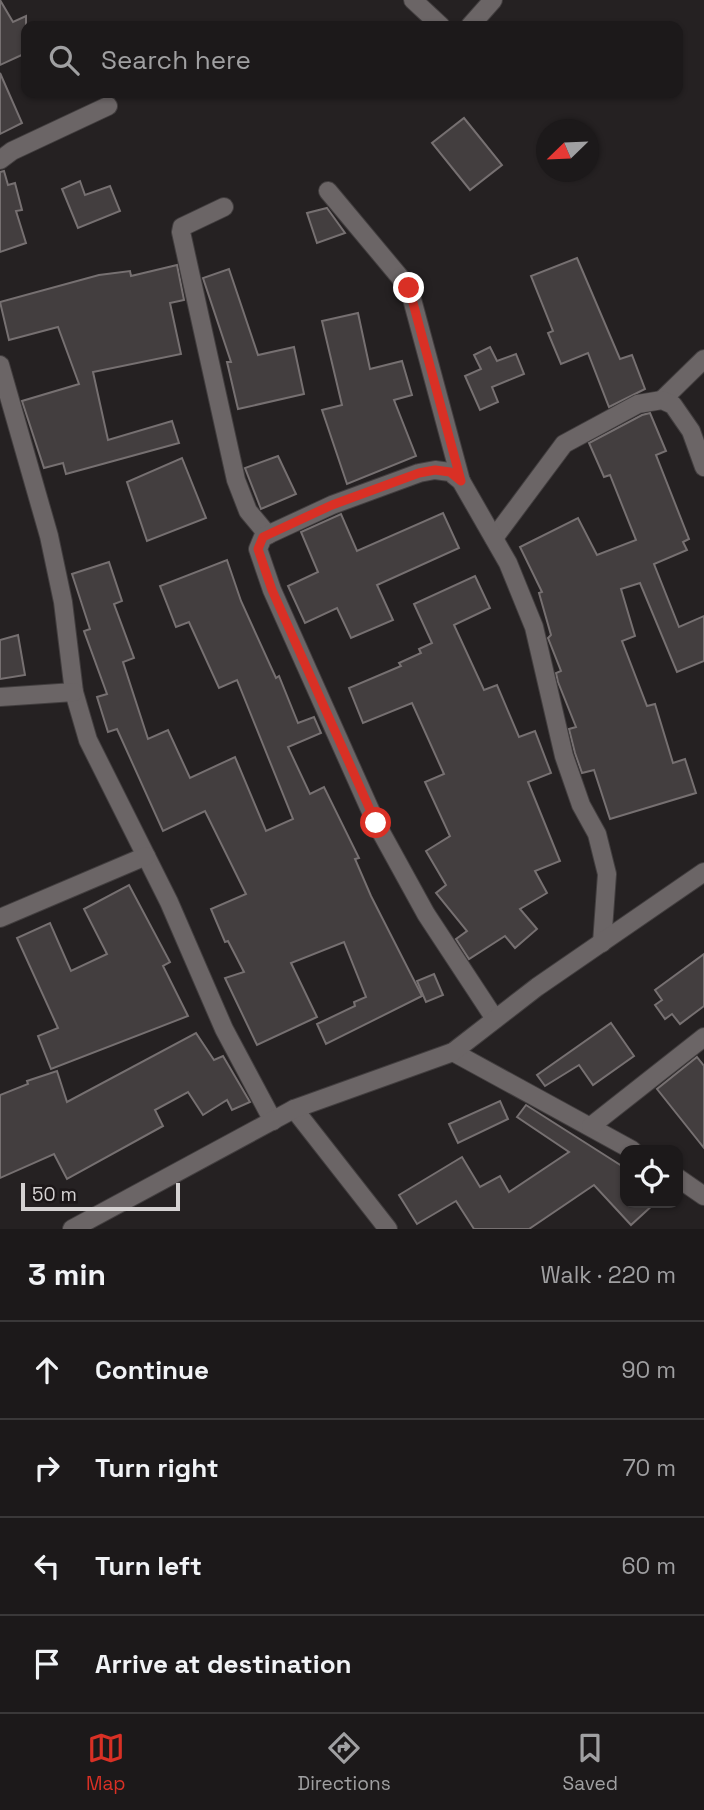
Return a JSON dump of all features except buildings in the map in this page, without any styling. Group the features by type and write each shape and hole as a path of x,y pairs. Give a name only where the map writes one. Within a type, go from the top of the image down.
{"street":[{"path":"413,0 436,21"},
{"path":"474,21 493,0"},
{"path":"0,160 12,151 108,106"},
{"path":"328,191 409,288 461,481 508,563 534,627 564,756 581,805 597,834 607,874 602,943"},
{"path":"224,207 190,222 182,227 181,232 236,480 248,511 268,535"},
{"path":"662,401 704,359"},
{"path":"0,365 4,390 49,536 63,602 75,692 88,740 146,856 224,1029 273,1121"},
{"path":"494,538 564,444 638,404 662,401 673,405 683,415 704,467"},
{"path":"461,481 450,472 435,470 419,473 332,505 263,537 258,549 272,590 376,823 426,914 495,1019"},
{"path":"0,697 75,692"},
{"path":"0,918 146,856"},
{"path":"72,1229 294,1110 453,1052 495,1019 704,872"},
{"path":"591,1126 704,1037"},
{"path":"453,1052 623,1145"},
{"path":"294,1110 388,1229"},
{"path":"683,1181 704,1196"}],"route":[{"path":"376,823 272,590 258,549 263,537 332,505 419,473 435,470 450,472 461,481 409,288"}]}
